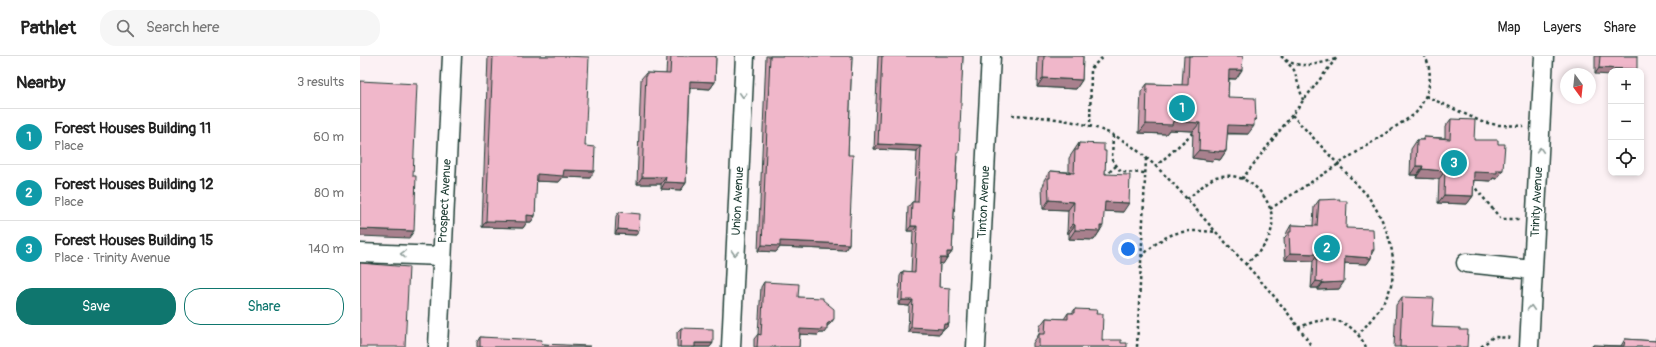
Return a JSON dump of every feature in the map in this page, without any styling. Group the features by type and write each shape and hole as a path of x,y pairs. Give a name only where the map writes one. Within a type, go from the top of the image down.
{"street":[{"name":"Prospect Avenue","path":"438,347 452,56"},
{"name":"Union Avenue","path":"731,347 745,56"},
{"name":"Tinton Avenue","path":"976,347 991,56"},
{"name":"Trinity Avenue","path":"1529,343 1544,56"},
{"path":"360,253 442,256"},
{"path":"1466,263 1533,270"}],"path":[{"path":"1090,128 1091,68 1104,56"},
{"path":"1281,56 1294,70 1304,100"},
{"path":"1270,208 1414,114 1430,88 1429,71 1425,56"},
{"path":"1285,60 1299,65 1314,64 1337,57"},
{"path":"1242,179 1337,57"},
{"path":"1426,96 1482,122 1498,125 1541,127"},
{"path":"1012,115 1067,120 1113,135 1146,158 1187,199 1289,314 1312,347"},
{"path":"1292,115 1376,207 1385,226 1392,254 1392,275 1388,294 1378,311 1359,334"},
{"path":"1155,166 1194,132"},
{"path":"1113,135 1112,159 1121,172 1146,173"},
{"path":"1137,347 1146,158"},
{"path":"1099,182 1116,166"},
{"path":"1187,199 1215,177 1237,176 1262,192 1270,208 1272,224 1269,237 1261,250 1245,265"},
{"path":"1468,179 1501,219 1536,220"},
{"path":"1141,257 1154,243 1172,233 1191,230 1216,232"},
{"path":"1298,328 1311,322 1323,319 1341,321 1359,334 1366,347"},
{"path":"1481,347 1493,337 1529,343"}],"building":[{"path":"493,56 589,57 585,146 595,147 594,171 564,170 563,176 537,174 535,216 527,215 527,222 486,221"},
{"path":"671,56 716,56 715,82 690,81 686,183 665,182 666,177 642,177 646,73 670,74"},
{"path":"770,56 852,56 848,155 853,155 849,244 780,241 780,246 762,245"},
{"path":"882,56 963,56 959,153 957,153 952,252 947,252 947,258 940,258 939,287 950,288 949,324 944,324 943,329 911,327 913,300 902,300 903,271 915,272 917,226 911,226 912,202 918,202 921,146 878,144"},
{"path":"1044,56 1083,56 1082,80 1043,78"},
{"path":"1189,56 1243,56 1242,70 1229,70 1228,97 1255,98 1256,119 1254,119 1254,126 1228,125 1226,151 1219,152 1199,150 1200,123 1173,121 1172,125 1146,124 1147,84 1188,85"},
{"path":"1600,56 1637,56 1637,68 1599,68"},
{"path":"360,81 417,84 413,176 416,176 414,231 360,229"},
{"path":"1451,119 1475,120 1474,140 1498,140 1498,144 1505,144 1503,170 1497,170 1497,173 1474,172 1473,196 1444,195 1445,171 1422,169 1423,166 1416,166 1417,140 1424,140 1424,137 1450,139"},
{"path":"1079,143 1104,144 1104,151 1106,151 1105,174 1130,175 1129,203 1105,202 1103,226 1100,226 1100,231 1075,230 1075,225 1073,224 1074,202 1049,200 1048,178 1050,178 1050,171 1074,173 1075,150 1078,150"},
{"path":"1340,199 1339,201 1347,201 1346,228 1373,229 1374,250 1372,250 1371,258 1345,256 1344,282 1323,283 1316,281 1317,254 1290,253 1289,232 1291,232 1291,225 1317,226 1319,200"},
{"path":"619,212 640,214 639,231 618,229"},
{"path":"360,263 409,267 405,347 360,347"},
{"path":"764,282 799,284 798,297 823,298 823,300 834,309 834,319 827,324 827,329 800,329 799,347 757,347 758,334 761,335"},
{"path":"1402,297 1434,298 1432,327 1460,328 1460,330 1468,330 1467,347 1400,347"},
{"path":"1075,309 1097,310 1096,314 1103,314 1102,340 1121,340 1121,343 1127,343 1127,347 1039,347 1039,334 1045,334 1046,318 1068,319 1068,313 1075,313"},
{"path":"681,328 713,329 713,343 695,343 695,347 680,347"},
{"path":"480,337 542,340 541,344 590,347 480,347"},
{"path":"1625,339 1656,341 1656,347 1593,347 1593,345 1624,346"}],"place":[{"name":"Forest Houses Building 11","path":"1182,108"},
{"name":"Forest Houses Building 15","path":"1454,163"},
{"name":"Forest Houses Building 12","path":"1327,248"}]}
